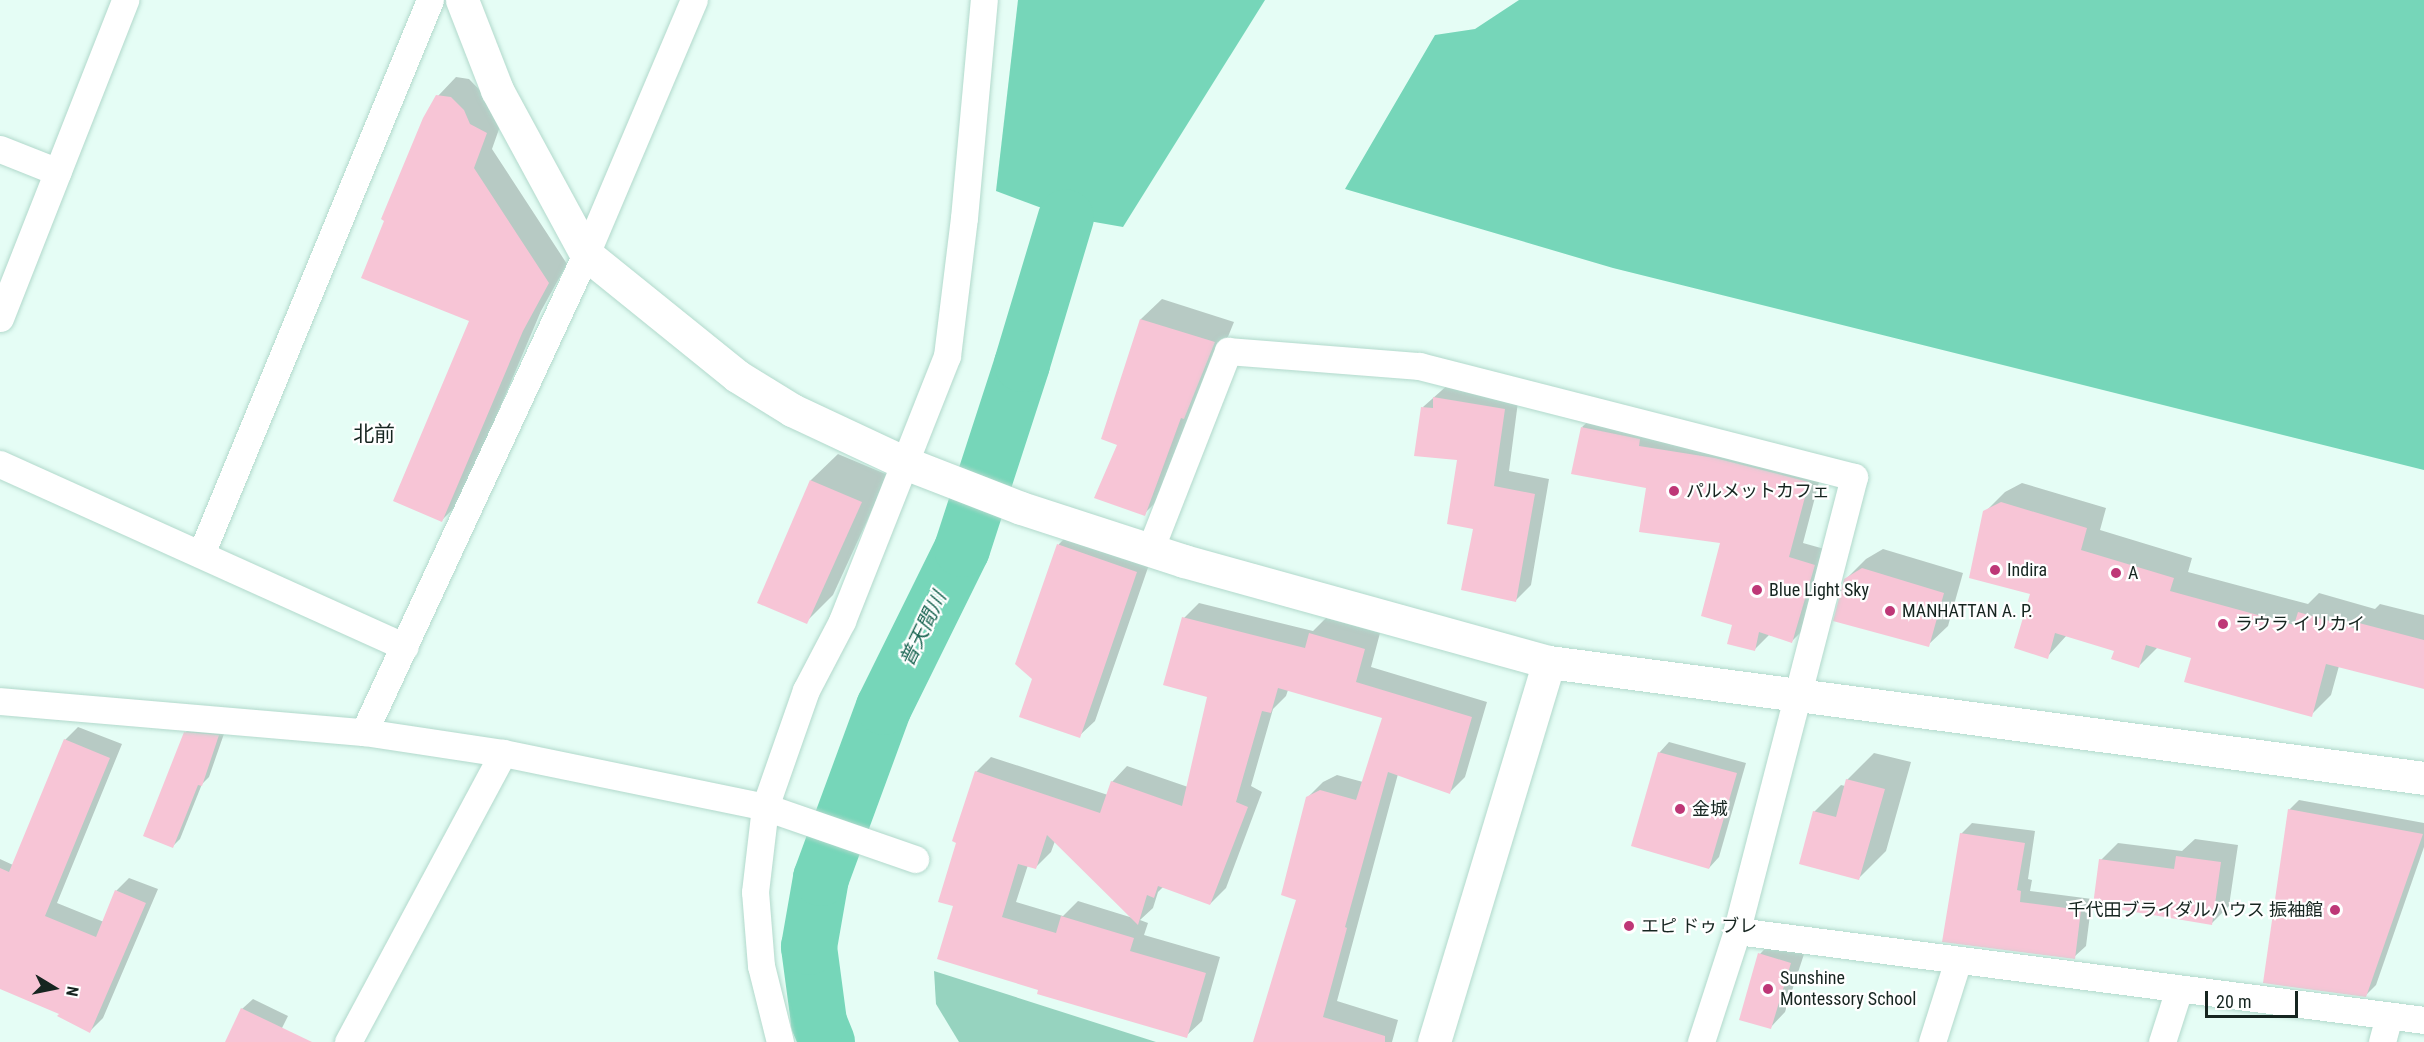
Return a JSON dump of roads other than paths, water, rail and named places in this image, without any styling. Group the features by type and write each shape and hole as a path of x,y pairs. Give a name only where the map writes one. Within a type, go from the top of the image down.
{"street":[{"path":"0,318 125,0"},
{"path":"201,554 430,0"},
{"path":"462,0 497,90 586,254 737,376 792,410 913,466 1021,508 1150,550 1549,662 2424,778"},
{"path":"364,732 586,254 694,0"},
{"path":"780,1042 761,966 755,892 765,807 806,690 842,621 913,466 947,356 964,218 984,0"},
{"path":"0,149 58,172"},
{"path":"1150,550 1228,351 1419,366 1854,477 1796,694 1737,931 1701,1042"},
{"path":"0,464 405,647"},
{"path":"1434,1042 1549,662"},
{"path":"0,701 364,732 503,753 765,807 915,859"},
{"path":"348,1042 503,753"},
{"path":"1737,931 2424,1020"},
{"path":"1932,1042 1958,960"},
{"path":"2162,1042 2179,988"},
{"path":"2382,1042 2389,1016"}],"waterway":[{"name":"普天間川","path":"827,1042 819,1022 809,947 821,878 884,707 962,549 1022,364 1066,217"}],"place":[{"name":"パルメットカフェ","path":"1674,491"},
{"name":"Indira","path":"1995,570"},
{"name":"A","path":"2116,573"},
{"name":"Blue Light Sky","path":"1757,590"},
{"name":"MANHATTAN A. P.","path":"1890,611"},
{"name":"ラウラ イリカイ","path":"2223,624"},
{"name":"金城","path":"1680,809"},
{"name":"千代田ブライダルハウス 振袖館","path":"2335,910"},
{"name":"エピ ドゥ ブレ","path":"1629,926"},
{"name":"Sunshine Montessory School","path":"1768,989"}],"district":[{"name":"北前","path":"374,434"}]}
